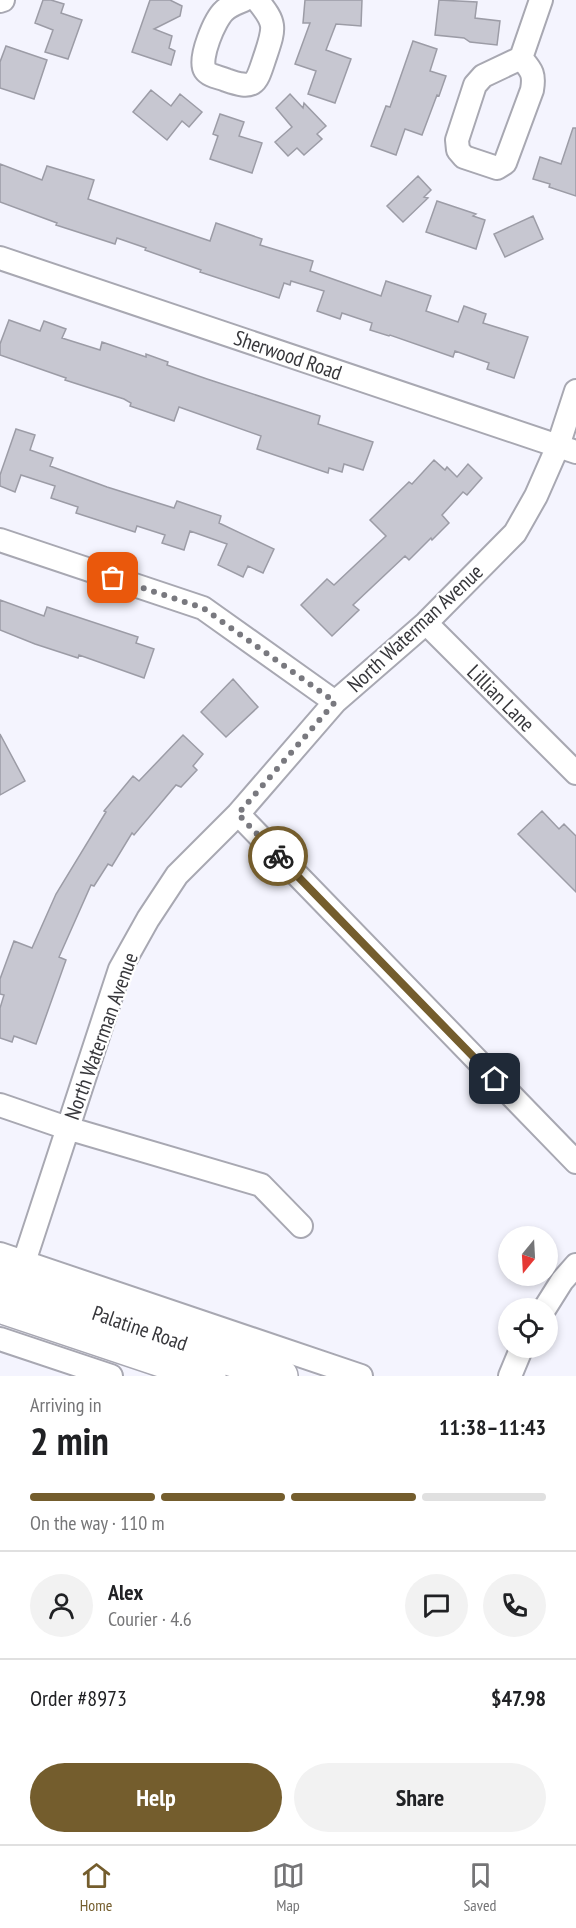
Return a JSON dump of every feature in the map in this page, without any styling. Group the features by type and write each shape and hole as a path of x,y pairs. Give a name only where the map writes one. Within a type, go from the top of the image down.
{"highway":[{"name":"Palatine Road","path":"12,1271 281,1376"},
{"name":"Palatine Road","path":"0,1306 209,1376"}],"street":[{"path":"244,0 223,11 215,21 203,60 204,68 209,74 243,86 249,85 260,73 272,35 273,25 269,14 257,0"},
{"path":"521,58 532,71 534,79 505,163 497,168 464,157 458,150 457,140 475,85 483,76 521,58 541,0"},
{"name":"Sherwood Road","path":"0,258 567,449"},
{"name":"North Waterman Avenue","path":"12,1271 67,1128 117,980 148,919 177,874 238,814 335,702 426,623 515,532 567,449 576,391"},
{"path":"0,540 203,608 335,702"},
{"name":"Lillian Lane","path":"426,623 576,773"},
{"path":"238,814 576,1162"},
{"path":"0,1105 67,1128 261,1185 301,1226"},
{"path":"0,1254 12,1271 361,1376"},
{"path":"551,1298 576,1265"},
{"path":"0,1339 111,1376"},
{"path":"510,1376 517,1358"}],"building":[{"path":"43,0 64,4 61,13 82,20 68,59 45,52 53,30 35,23"},
{"path":"150,0 170,0 182,6 180,16 154,29 172,36 169,48 175,51 171,65 132,52"},
{"path":"305,0 362,0 361,26 336,24 326,50 351,59 335,103 308,94 316,71 295,64 310,23 303,23"},
{"path":"439,0 477,2 475,18 500,21 497,45 435,35"},
{"path":"413,41 437,49 430,71 446,76 422,135 405,129 396,155 371,146 386,106 390,107"},
{"path":"6,46 47,60 34,99 0,88 0,62"},
{"path":"151,90 171,106 180,94 202,112 189,127 182,121 167,140 133,112"},
{"path":"290,94 303,108 304,103 326,126 317,134 322,139 304,155 297,148 288,156 275,142 292,127 276,108"},
{"path":"220,114 244,122 239,136 262,143 252,173 210,159 218,136 213,134"},
{"path":"573,128 576,128 576,196 533,179 540,157 561,164"},
{"path":"0,164 42,180 47,166 94,180 88,199 210,241 216,223 262,239 260,245 313,261 310,271 381,296 386,281 431,296 426,311 458,322 464,306 486,314 483,323 528,337 514,378 487,369 489,363 455,351 453,357 370,330 372,323 342,313 340,319 317,311 324,291 291,281 290,285 284,283 279,298 200,272 201,270 117,238 115,244 56,225 57,223 0,202"},
{"path":"418,176 431,190 424,197 428,198 403,222 387,206"},
{"path":"437,201 476,214 473,216 485,220 476,249 426,232"},
{"path":"533,216 543,239 505,257 494,234"},
{"path":"9,320 40,331 44,321 66,329 62,338 100,350 102,342 146,357 146,354 168,362 167,365 320,416 318,424 373,442 363,470 344,464 342,472 329,468 328,473 257,449 261,436 179,407 174,421 130,406 131,403 124,399 65,380 66,378 0,355 0,344"},
{"path":"16,429 35,435 30,450 53,458 50,466 174,508 177,501 221,516 219,523 274,549 263,573 248,566 243,577 218,565 227,544 190,531 184,550 162,543 165,535 137,526 135,532 76,513 78,507 51,498 55,486 21,475 15,492 0,486 0,475"},
{"path":"434,460 445,470 447,467 457,477 468,464 482,478 467,495 463,492 442,515 449,523 409,560 405,556 353,605 359,610 332,636 301,605 327,579 334,585 386,536 370,520 409,482 412,484"},
{"path":"0,600 44,616 47,607 138,637 136,643 154,649 144,678 79,655 78,658 35,644 0,630"},
{"path":"233,679 258,707 226,737 201,712"},
{"path":"0,734 25,781 0,795"},
{"path":"183,735 203,754 193,766 197,770 181,787 176,785 134,835 132,833 112,866 108,864 94,886 91,885 59,957 66,960 36,1044 14,1036 12,1042 0,1038 0,1008 4,995 0,994 0,979 14,941 32,948 56,894 106,812 104,811 133,776 139,781"},
{"path":"542,811 559,829 564,824 576,836 576,892 518,834"}],"way so far":[{"path":"113,578 203,608 335,702 238,814 278,856"}],"route":[{"path":"278,856 495,1079"}]}
